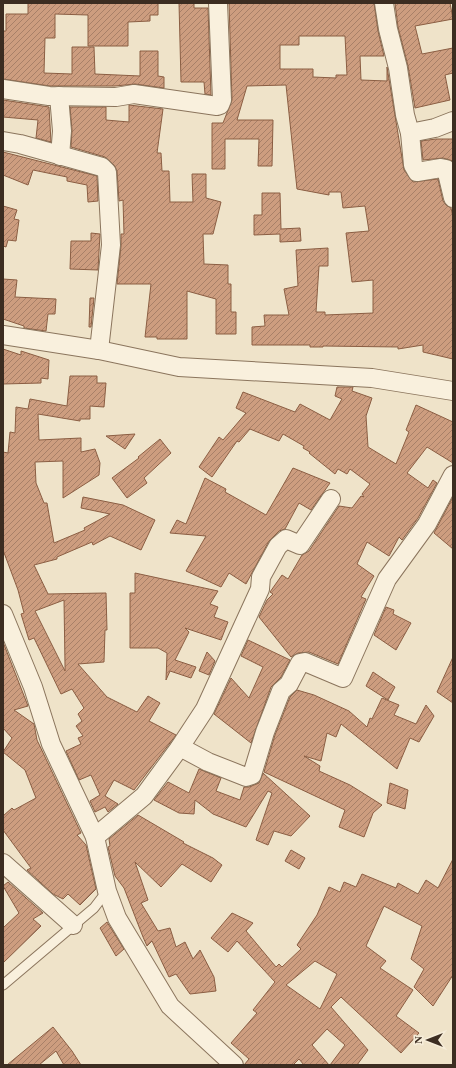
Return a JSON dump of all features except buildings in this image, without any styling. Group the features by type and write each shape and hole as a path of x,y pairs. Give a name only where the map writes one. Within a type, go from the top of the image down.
{"street":[{"path":"3,89 59,96 116,97 134,94 217,106 220,104 222,66 218,3"},
{"path":"384,3 388,29 398,68 404,115 410,133 413,165 416,171 446,169 453,198"},
{"path":"59,96 62,130 60,156"},
{"path":"410,133 435,128 453,122"},
{"path":"3,141 20,144 102,167 107,172 110,245 99,350"},
{"path":"3,335 99,350 179,367 372,378 453,391"},
{"path":"180,747 208,762 246,778 252,775 265,732 281,691 289,684 300,663 305,662 342,678 387,579 428,524 453,475"},
{"path":"95,837 144,796 180,747 205,708 260,589 261,577 278,546 286,539 300,545 331,499"},
{"path":"3,614 33,687 51,744 95,837 107,890 117,918 170,1006 234,1065"},
{"path":"3,862 73,925"}],"lane":[{"path":"3,985 94,908 107,890"}]}
